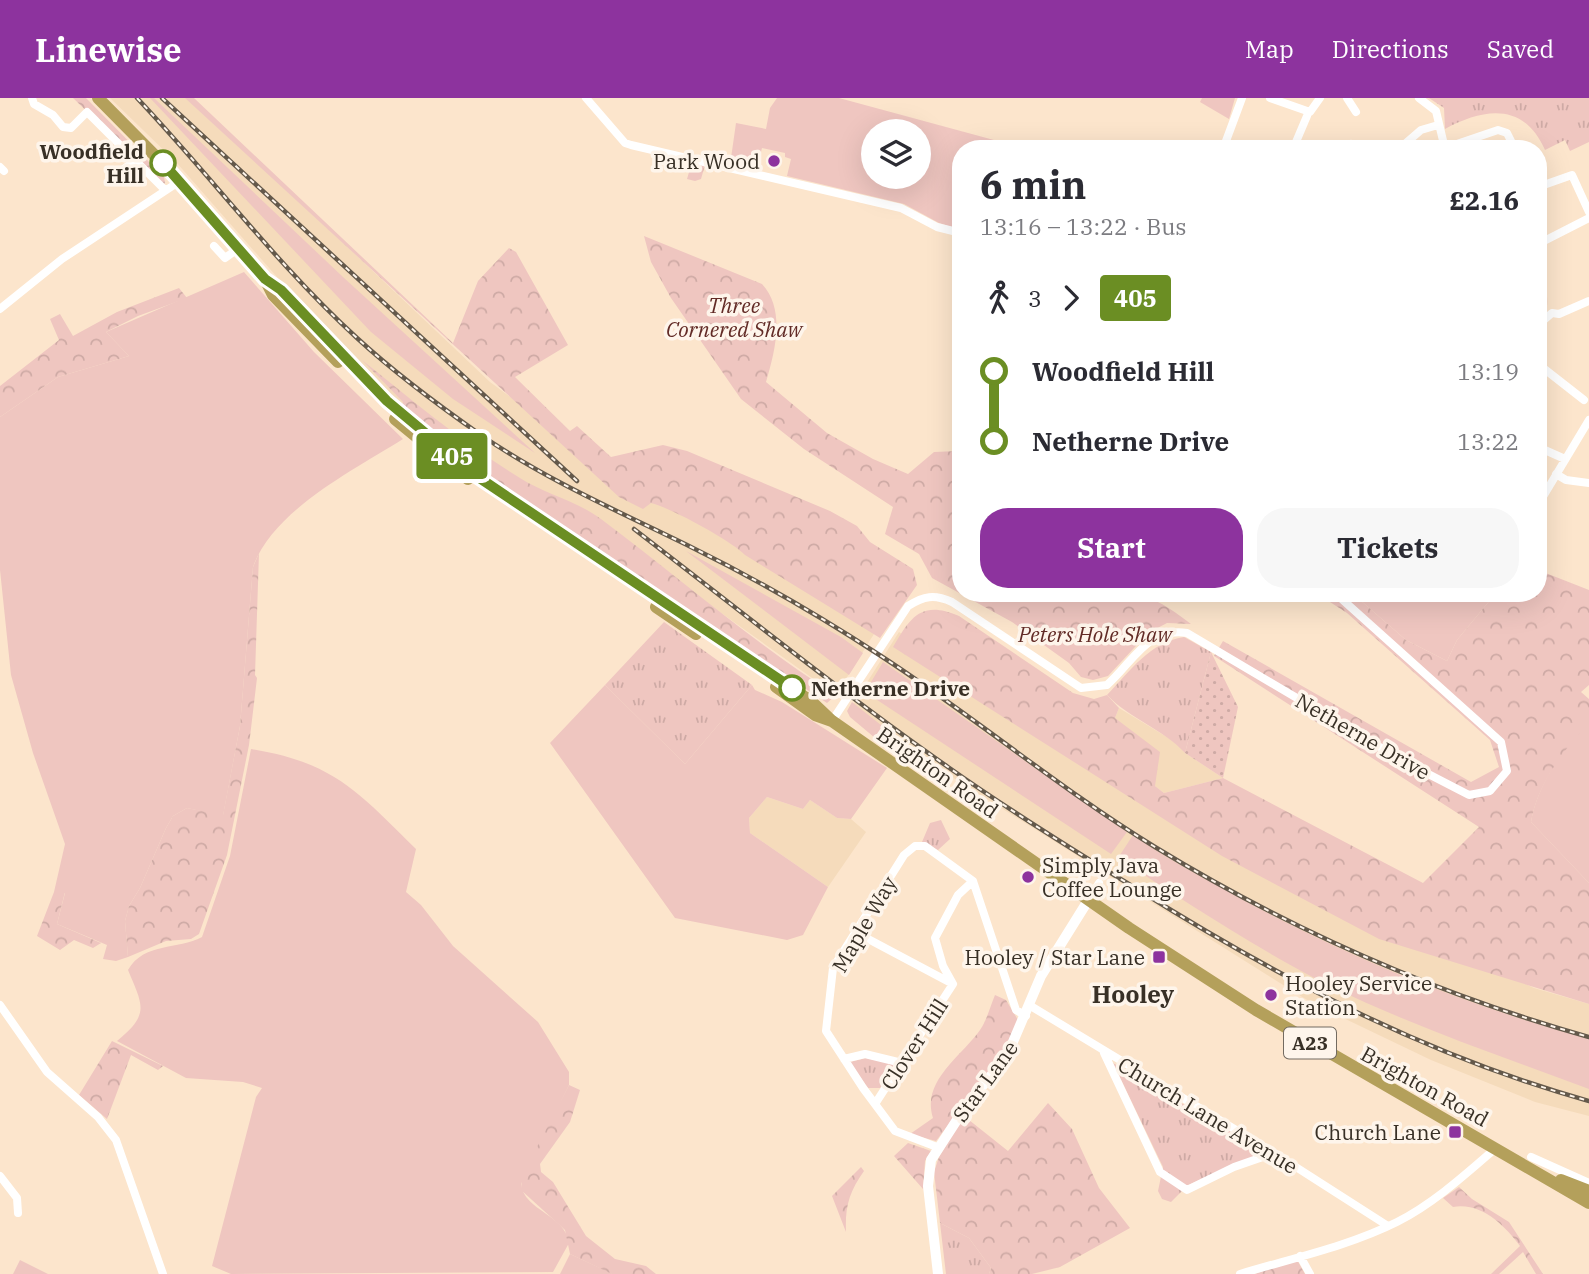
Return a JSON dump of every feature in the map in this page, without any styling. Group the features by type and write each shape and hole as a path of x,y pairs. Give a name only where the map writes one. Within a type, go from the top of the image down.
{"highway":[{"name":"Brighton Road","path":"98,98 180,181 265,279 281,290 387,401 478,477 812,702 832,721 1022,854 1038,872 1087,902 1117,926 1129,928 1344,1064 1496,1148 1589,1191"},
{"name":"Brighton Road","path":"1528,1161 1589,1203"}],"street":[{"path":"32,98 34,104 53,115 71,132 87,113 164,190"},
{"path":"586,98 625,143 901,208 937,227 952,231"},
{"path":"1227,140 1242,98"},
{"path":"1269,98 1310,112 1320,98"},
{"path":"1347,98 1356,111"},
{"path":"1419,98 1436,111 1443,140"},
{"path":"1297,140 1307,116"},
{"path":"1409,140 1421,130 1438,125"},
{"path":"1469,140 1498,130 1507,133 1510,140"},
{"path":"113,177 136,160"},
{"path":"1547,184 1572,175 1589,212"},
{"path":"0,309 62,259 180,181"},
{"path":"1547,240 1589,218"},
{"path":"214,246 225,258 239,248"},
{"path":"1547,317 1552,313 1559,314 1589,301"},
{"path":"1547,371 1584,401"},
{"path":"1547,490 1589,420"},
{"path":"1547,451 1565,459"},
{"path":"1556,474 1566,480 1589,483"},
{"name":"Netherne Drive","path":"832,721 908,606 926,596 939,596 1081,688 1098,688 1118,676 1151,639 1170,630 1187,633 1405,762 1469,795 1490,791 1507,771 1500,742 1345,602"},
{"name":"Maple Way","path":"937,1147 900,1135 875,1104 826,1031 833,968 904,855 915,846 925,846 973,881"},
{"path":"953,985 943,967 935,938 958,895 973,881 1013,1004 1016,1010 1027,1010"},
{"path":"1087,902 1099,883"},
{"name":"Star Lane","path":"938,1274 928,1175 937,1147 1007,1056 1057,947 1087,902"},
{"path":"855,932 953,985"},
{"name":"Clover Hill","path":"875,1104 953,985"},
{"path":"0,1005 47,1072 98,1117 116,1140 163,1274"},
{"name":"Church Lane Avenue","path":"1027,1010 1274,1153 1388,1226"},
{"path":"1104,1053 1160,1172 1187,1190 1234,1167 1274,1153"},
{"path":"844,1059 865,1054 902,1063"},
{"path":"1240,1274 1388,1226 1419,1208 1496,1148"},
{"name":"Brighton Road","path":"1528,1161 1589,1183"},
{"path":"0,1176 17,1198 18,1213"},
{"path":"1300,1256 1310,1274"}],"shaded area":[{"path":"110,98 190,98 490,382 624,480 882,621 836,695 595,523 400,408 327,334 176,162"},
{"path":"899,632 1180,820 1534,988 1589,1004 1589,1116 1535,1102 1431,1060 1312,1003 893,740 852,706"},
{"path":"1119,708 1175,742 1185,753 1223,778 1164,793 1155,786 1115,718"},
{"path":"767,797 803,809 810,800 837,818 851,819 866,832 828,887 750,833 749,818"}],"green space":[{"path":"73,98 86,98 164,177 165,183 163,185"},
{"path":"150,98 154,98 343,277 535,453 453,399 371,332"},
{"path":"185,98 194,98 453,343 478,281 509,248 516,252 568,345 515,377 570,431 577,426 611,457 663,445 687,451 830,511 857,526 870,542 913,569 917,585 880,638 700,525 660,506 651,503 643,509 619,497"},
{"path":"777,98 839,98 916,119 861,119 861,189 931,189 931,123 994,140 952,140 952,227 904,204 787,176 791,159 785,157 785,153 762,148 756,171 730,165 736,123 766,129 770,108"},
{"path":"1202,98 1235,98 1229,119 1200,102"},
{"path":"1429,98 1589,98 1589,142 1570,151 1565,140 1547,149 1547,140 1539,140 1526,124 1502,114 1474,117 1445,129 1444,108"},
{"path":"692,162 705,165 701,179 695,181 687,179"},
{"name":"Peters Hole Shaw","path":"644,236 762,284 774,306 776,318 773,357 766,382 827,433 873,459 908,474 934,452 952,451 952,589 932,578 919,554 885,534 893,507 804,449 741,399 671,298 651,262"},
{"path":"244,272 314,352 403,439 317,493 278,527 263,546 253,567 240,726 223,816 187,808 173,816 129,906 125,921 128,957 116,961 103,959 107,945 57,924 65,893 54,892 65,844 33,753 11,675 0,570 0,417 58,377 129,356 106,332"},
{"path":"179,288 187,298 138,316 106,332 129,356 58,377 0,417 0,386 59,340 50,319 60,314 73,336 117,312"},
{"path":"362,360 439,422 499,465 530,484 582,507 601,519 746,632 836,695 827,703 482,475 400,408 403,402"},
{"path":"686,551 841,637 863,653 849,675"},
{"path":"259,553 257,678 249,745 227,855 199,934 191,939 166,941 128,957 125,921 129,906 173,816 187,808 223,815 240,726 253,567"},
{"path":"1547,574 1589,590 1589,685 1581,692 1589,699 1589,723 1570,744 1545,781 1531,822 1589,883 1589,1004 1379,939 1222,856 893,647 912,619 919,614 936,610 959,616 1073,693 1094,699 1107,695 1119,708 1115,718 1160,752 1155,786 1164,793 1223,778 1423,883 1479,827 1214,656 1223,641 1471,782 1499,767 1490,740 1347,613 1330,602 1362,602 1406,640 1447,661 1457,640 1489,602 1547,602"},
{"name":"Peters Hole Shaw","path":"976,602 1158,602 1191,624 1167,623 1148,633 1108,676 1093,680 1081,677 1069,663 1012,622"},
{"path":"1362,602 1489,602 1457,640 1447,661 1406,640"},
{"path":"664,622 752,685 685,764 605,685"},
{"path":"1184,637 1211,652 1185,753 1107,695 1151,651"},
{"path":"1211,652 1238,707 1223,778 1185,753"},
{"path":"883,662 1127,832 1111,854 865,692"},
{"path":"605,685 685,764 752,685 755,690 782,702 887,768 851,819 837,818 810,800 803,809 767,797 749,818 750,833 828,887 803,935 787,940 675,918 550,743"},
{"path":"852,702 896,737 887,748 850,717 847,711"},
{"path":"1589,716 1589,883 1531,822 1546,780"},
{"path":"251,749 304,762 325,772 361,796 416,849 406,892 421,905 453,946 538,1022 569,1072 569,1085 521,1184 529,1201 560,1225 566,1233 569,1243 553,1272 231,1274 212,1266 256,1097 262,1088 243,1082 186,1078 117,1041 128,1032 139,1016 140,1001 128,970 135,961 152,951 202,937 230,856"},
{"path":"941,820 950,839 938,850 922,842 930,823"},
{"path":"1133,835 1264,911 1354,955 1494,1010 1589,1039 1589,1089 1395,1015 1332,987 1277,958 1118,858"},
{"path":"54,892 65,892 57,924 101,943 93,948 74,940 60,950 37,936"},
{"path":"995,995 1006,1000 1018,1020 1003,1053 936,1141 910,1134 933,1118 931,1105 938,1081 980,1030"},
{"path":"112,1041 163,1066 158,1070 131,1055 107,1119 79,1095"},
{"path":"866,1058 895,1064 880,1088 868,1088 850,1062"},
{"path":"1113,1063 1265,1152 1188,1185 1171,1202 1162,1199 1158,1191 1163,1167"},
{"path":"569,1085 580,1090 570,1122 540,1164 541,1172 553,1182 586,1236 615,1259 646,1266 656,1274 612,1274 570,1254 565,1230 521,1190 522,1176"},
{"path":"1048,1103 1072,1129 1099,1188 1130,1228 1060,1267 1032,1274 989,1274 991,1268 969,1238 940,1223 934,1172 939,1157 964,1116 1008,1151"},
{"path":"908,1143 931,1151 925,1161 923,1189 894,1156"},
{"path":"861,1167 864,1171 851,1193 847,1207 846,1232 832,1196"},
{"path":"1459,1187 1472,1199 1509,1222 1543,1274 1536,1274 1523,1252 1499,1274 1491,1274 1520,1246 1492,1217 1474,1208 1453,1207 1443,1198"},
{"path":"940,1223 969,1238 991,1268 989,1274 946,1274"},
{"path":"570,1254 613,1274 560,1274"},
{"path":"1296,1258 1305,1274 1255,1274"},
{"path":"20,1260 48,1274 13,1274"}],"railway":[{"path":"137,98 299,281 328,310 402,377 481,435 531,467 740,572 811,612 916,679 1120,825 1259,906 1420,980 1532,1020 1589,1037"},
{"path":"162,98 577,481"},
{"path":"634,529 908,739 1041,830 1191,922 1300,983 1412,1038 1529,1083 1589,1101"}],"bus line":[{"name":"405","path":"163,163 265,279 281,290 348,362 424,433 478,477 792,688"}],"place":[{"name":"Park Wood","path":"774,161"},
{"name":"Woodfield Hill","path":"163,163"},
{"name":"Netherne Drive","path":"792,688"},
{"name":"Simply Java Coffee Lounge","path":"1028,877"},
{"name":"Hooley / Star Lane","path":"1159,957"},
{"name":"Hooley Service Station","path":"1271,995"},
{"name":"Church Lane","path":"1455,1132"}],"district":[{"name":"Hooley","path":"1133,994"}],"park label":[{"name":"Three Cornered Shaw","path":"734,317"}]}
